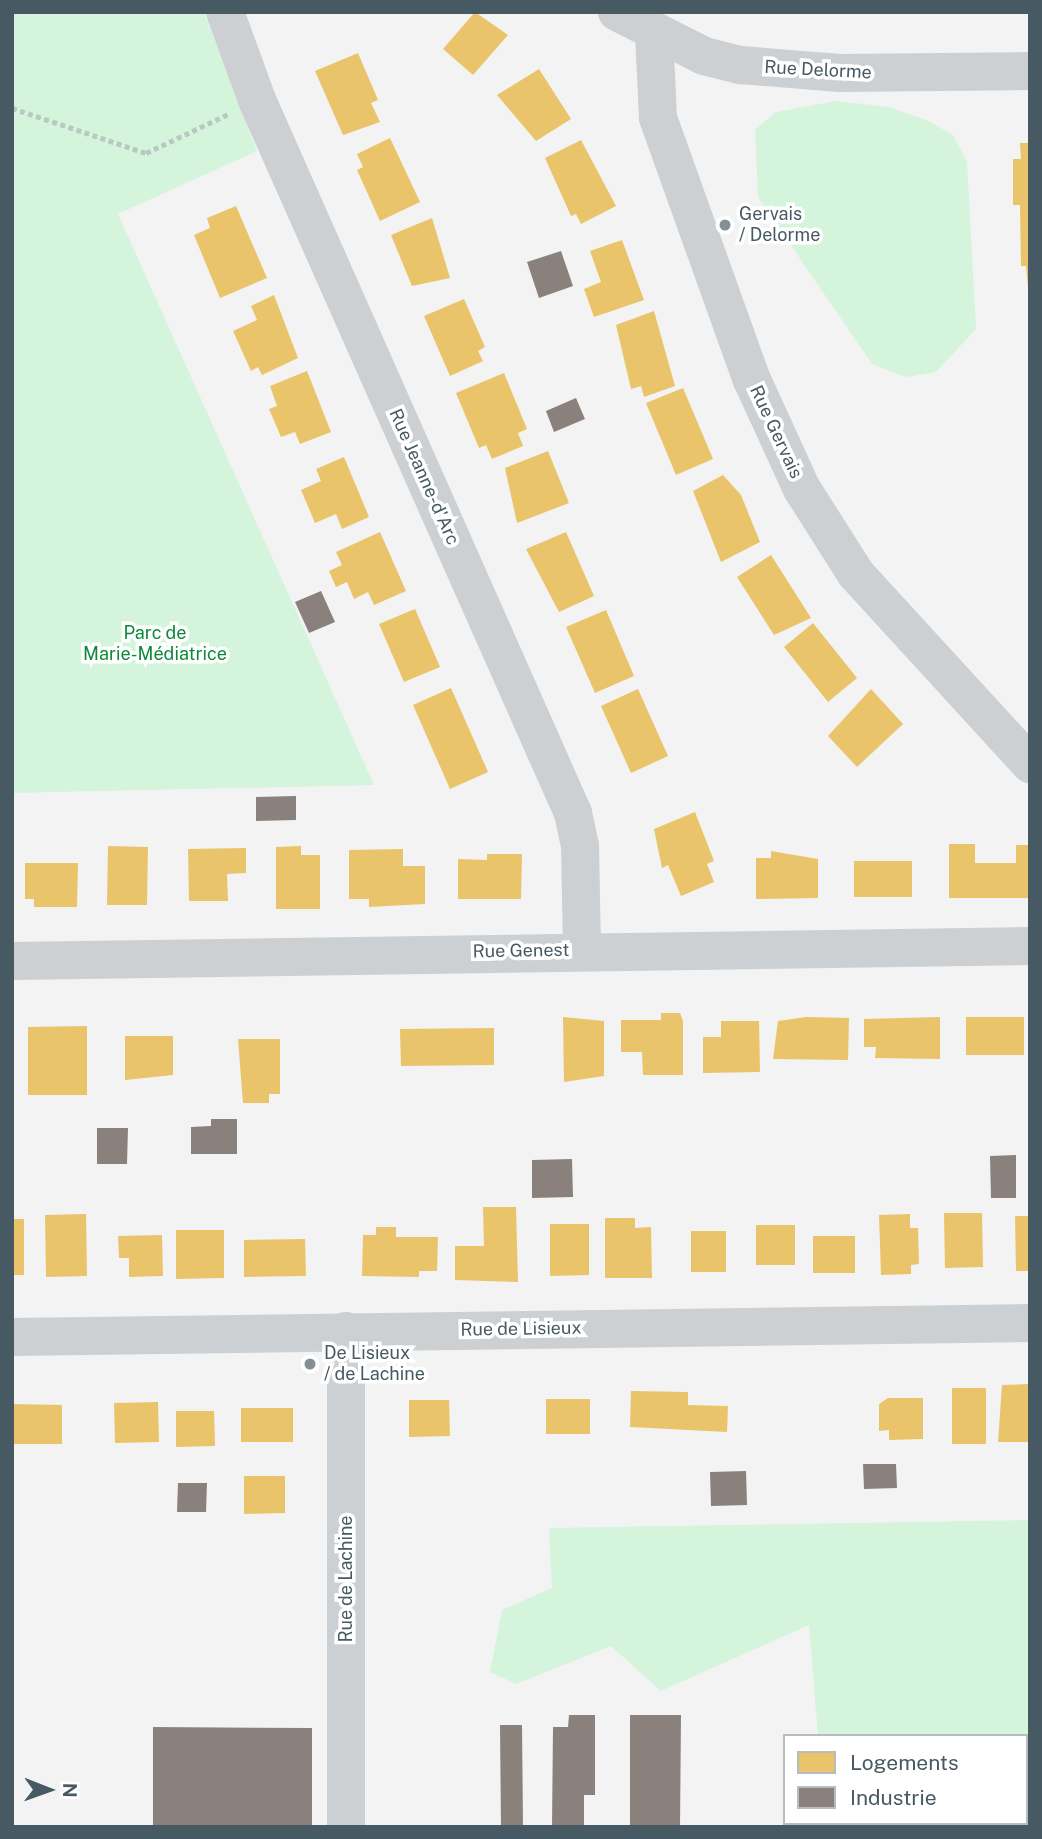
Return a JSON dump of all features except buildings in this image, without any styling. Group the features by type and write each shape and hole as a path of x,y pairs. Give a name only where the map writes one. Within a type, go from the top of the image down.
{"street":[{"name":"Rue Jeanne-d'Arc","path":"225,12 257,100 573,813 580,845 582,950"},
{"name":"Rue Delorme","path":"617,12 653,33 704,55 783,70 1030,71"},
{"name":"Rue Gervais","path":"653,33 658,118 751,380 802,489 856,574 1030,764"},
{"name":"Rue Genest","path":"12,961 582,950 1030,946"},
{"name":"Rue de Lisieux","path":"12,1337 1030,1323"},
{"name":"Rue de Lachine","path":"346,1331 346,1827"}],"path":[{"path":"12,108 146,153 257,100"}],"green space":[{"name":"Parc de Marie-Médiatrice","path":"12,12 204,12 257,151 118,214 374,785 12,793"},
{"path":"836,101 889,107 926,120 953,135 967,162 976,329 936,372 906,377 872,364 758,197 755,130 776,112"},
{"path":"1030,1520 1030,1827 826,1827 1028,1825 1028,1734 818,1734 809,1625 661,1691 611,1646 516,1684 490,1672 502,1610 552,1588 549,1528"}],"place":[{"name":"Gervais / Delorme","path":"725,225"},
{"name":"De Lisieux / de Lachine","path":"310,1364"}]}
